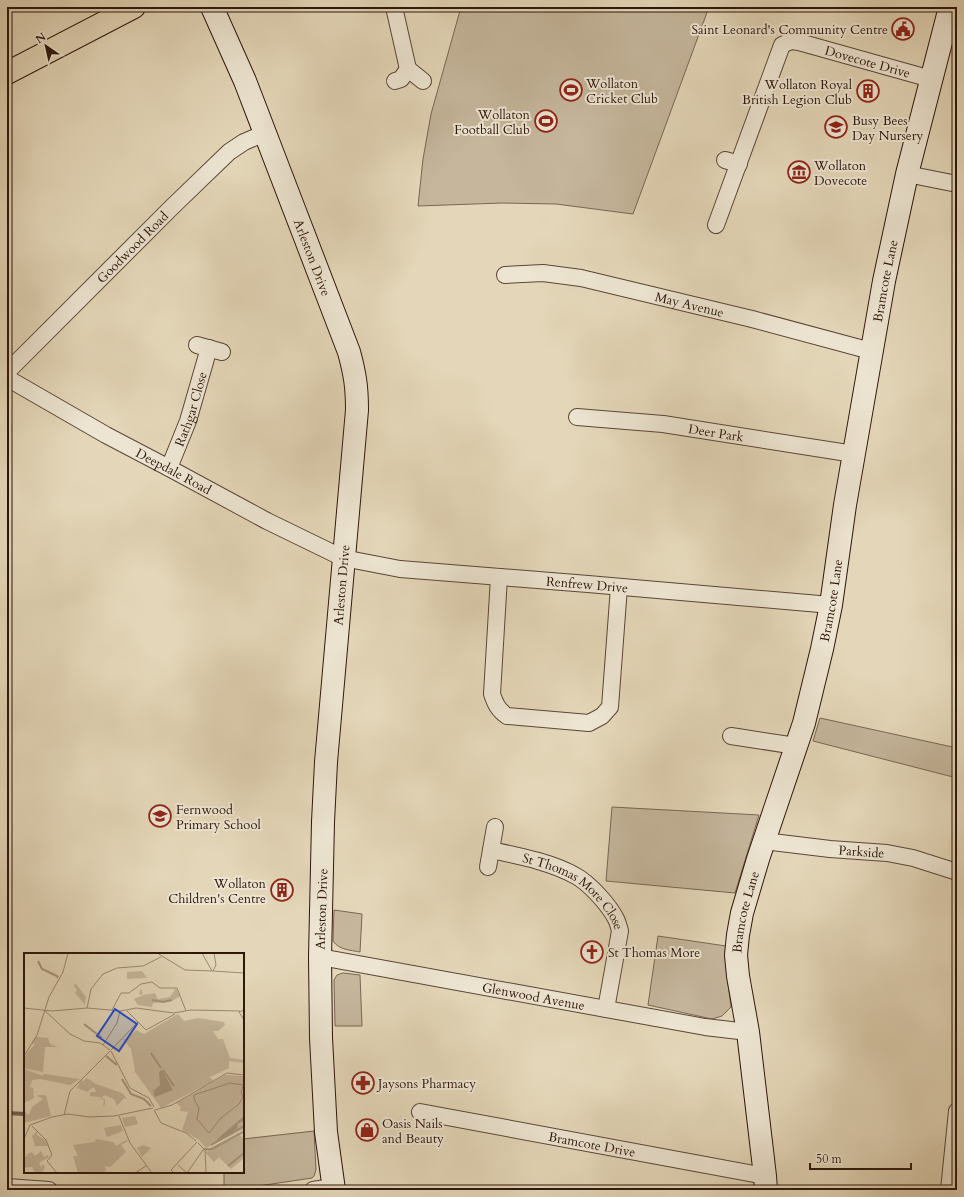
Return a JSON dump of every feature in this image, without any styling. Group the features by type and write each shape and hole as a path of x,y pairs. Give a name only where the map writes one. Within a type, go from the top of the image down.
{"main road":[{"path":"7,73 134,7"}],"street":[{"name":"Arleston Drive","path":"212,7 245,81 349,352 357,384 357,410 343,558 323,822 320,957 322,1072 326,1132 327,1189"},
{"path":"394,7 408,69 423,82"},
{"name":"Bramcote Lane","path":"765,1183 748,1032 736,955 738,935 742,913 764,841 809,704 822,649 831,605 845,505 884,281 907,174 950,7"},
{"name":"Dovecote Drive","path":"716,225 732,162 754,137 782,45 791,41 799,42 932,79"},
{"path":"395,82 401,79 408,69"},
{"name":"Goodwood Road","path":"7,372 229,152 244,142 265,133"},
{"path":"907,174 957,184"},
{"name":"May Avenue","path":"505,275 543,273 561,274 581,278 752,319 871,351"},
{"name":"Rathgar Close","path":"169,468 188,421 210,348"},
{"name":"Deepdale Road","path":"7,378 106,435 267,521 343,558"},
{"name":"Deer Park","path":"577,417 663,424 854,454"},
{"name":"Renfrew Drive","path":"343,558 400,569 831,605"},
{"path":"499,577 492,694 497,707 507,716 589,723 602,716 610,707 619,587"},
{"path":"731,736 796,746"},
{"path":"488,867 495,827"},
{"name":"Parkside","path":"764,841 830,849 888,853 913,858 957,872"},
{"name":"St Thomas More Close","path":"491,850 526,857 577,876 594,889 609,908 616,918 620,931 606,1009"},
{"name":"Glenwood Avenue","path":"320,957 705,1027 748,1032"},
{"path":"949,1190 957,1111"},
{"name":"Bramcote Drive","path":"420,1112 765,1183"},
{"path":"7,1187 49,1190"}],"shaded area":[{"path":"461,7 709,7 633,214 556,204 502,203 418,206 423,159 431,114"},
{"path":"820,718 957,748 957,778 813,741"},
{"path":"612,807 759,815 735,893 606,881"},
{"path":"334,910 362,914 360,952 342,948 333,941"},
{"path":"658,936 726,946 727,975 731,1007 722,1016 712,1019 648,1005"},
{"path":"343,973 360,975 362,1026 335,1026 334,980 337,975"},
{"path":"314,1131 316,1170 314,1176 312,1178 245,1188 224,1188 224,1173 244,1173 244,1139"}],"waterway":[{"path":"7,1113 24,1114"}],"place":[{"name":"Saint Leonard's Community Centre","path":"903,29"},
{"name":"Wollaton Cricket Club","path":"571,90"},
{"name":"Wollaton Royal British Legion Club","path":"868,91"},
{"name":"Wollaton Football Club","path":"546,121"},
{"name":"Busy Bees Day Nursery","path":"836,127"},
{"name":"Wollaton Dovecote","path":"799,172"},
{"name":"Fernwood Primary School","path":"160,816"},
{"name":"Wollaton Children's Centre","path":"282,890"},
{"name":"St Thomas More","path":"592,952"},
{"name":"Jaysons Pharmacy","path":"363,1083"},
{"name":"Oasis Nails and Beauty","path":"367,1130"}]}
